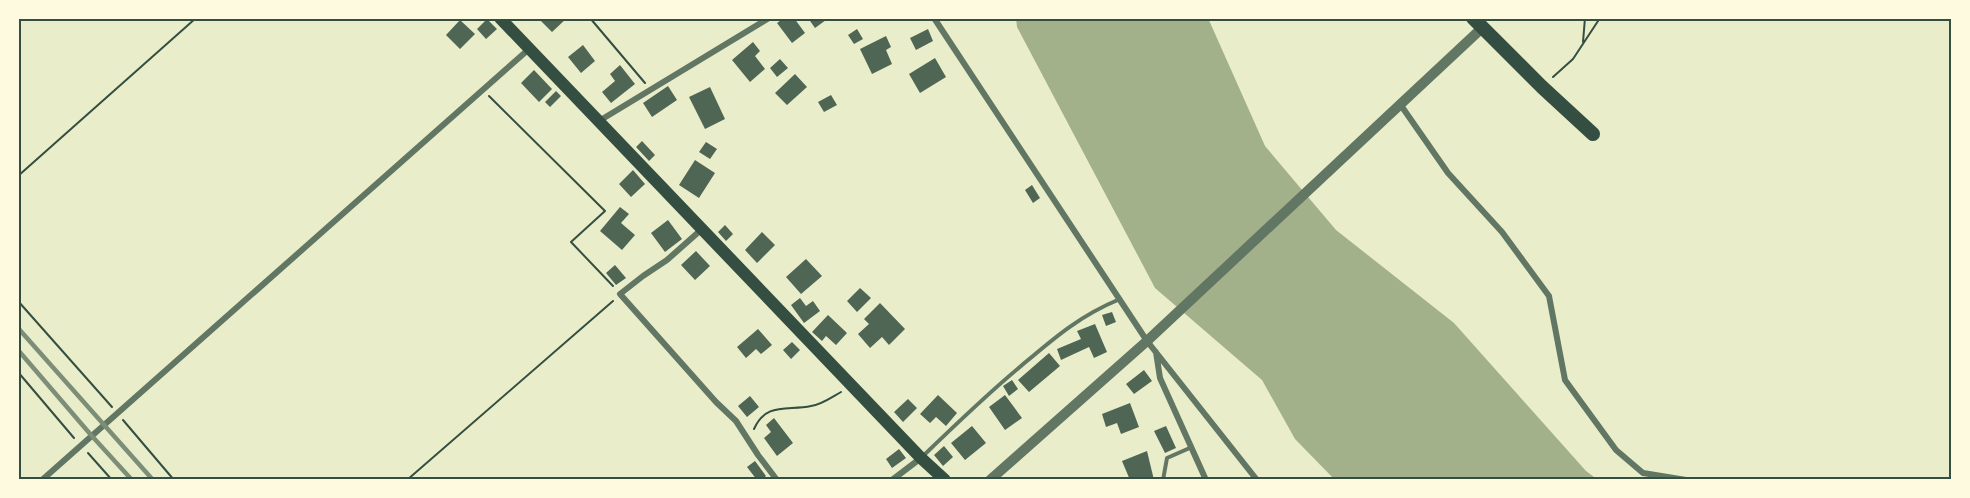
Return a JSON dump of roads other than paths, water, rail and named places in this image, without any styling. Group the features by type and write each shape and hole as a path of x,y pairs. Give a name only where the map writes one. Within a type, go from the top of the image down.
{"highway":[{"path":"1478,23 1593,134"}],"main road":[{"path":"500,18 921,458 945,480"}],"street":[{"path":"599,121 769,18"},
{"path":"934,18 1147,342 1257,480"},
{"path":"990,480 1147,342 1400,104 1478,23"},
{"path":"42,480 529,48"},
{"path":"1400,104 1448,174 1502,232 1549,296 1564,380 1616,450 1643,473 1686,480"},
{"path":"702,229 667,260 621,294 716,402 736,421 777,480"},
{"path":"1156,352 1160,378 1206,480"},
{"path":"892,480 921,458"}],"lane":[{"path":"921,458 975,405 1062,331 1093,310 1120,299"},
{"path":"1163,480 1167,458 1192,447"}],"railway":[{"path":"18,328 153,480"},
{"path":"18,350 132,480"}]}
